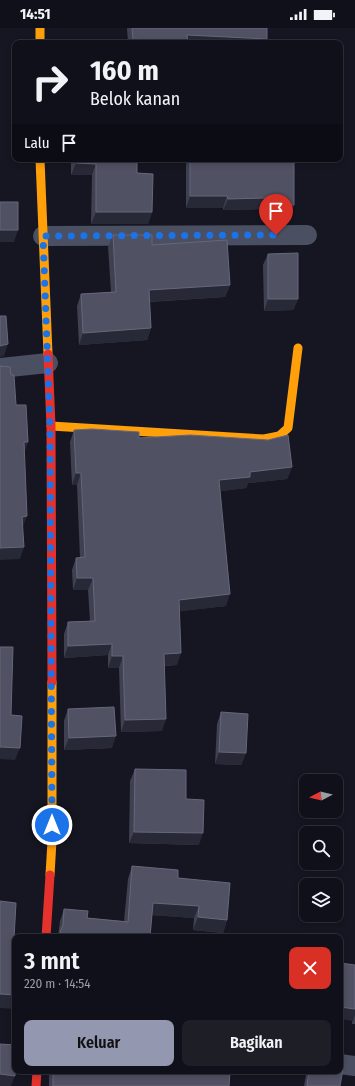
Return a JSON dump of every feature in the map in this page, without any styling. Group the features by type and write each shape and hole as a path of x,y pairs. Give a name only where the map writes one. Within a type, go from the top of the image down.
{"street":[{"path":"40,28 40,40"},
{"path":"40,162 50,426 52,841 46,934"},
{"path":"43,236 307,235"},
{"path":"50,426 264,439 279,436 288,428 298,348"},
{"path":"0,368 48,363"},
{"path":"343,1064 355,1066"},
{"path":"36,1086 37,1074"}],"building":[{"path":"132,28 267,28 267,39 187,35 188,40 133,40"},
{"path":"137,162 137,173 153,174 152,212 96,212 96,164 76,163"},
{"path":"190,162 294,162 294,205 265,205 265,198 228,199 227,196 190,196"},
{"path":"0,202 18,202 18,230 0,230"},
{"path":"113,235 152,235 152,245 227,240 230,285 149,290 151,328 83,333 81,294 116,292"},
{"path":"298,253 298,299 268,299 268,254"},
{"path":"0,316 6,316 8,344 0,346"},
{"path":"0,366 10,367 11,375 14,375 16,405 26,405 28,442 24,442 27,516 22,517 24,547 0,548"},
{"path":"92,429 139,432 139,438 190,435 268,440 288,435 292,467 250,472 250,477 219,480 230,594 179,600 181,653 164,654 166,719 125,720 123,656 112,656 112,644 68,646 68,622 95,621 93,578 77,578 76,558 85,557 81,473 76,473 74,430"},
{"path":"0,647 13,647 11,715 22,716 20,748 0,747"},
{"path":"114,707 116,736 69,738 68,709"},
{"path":"221,712 248,714 246,753 219,752"},
{"path":"135,769 186,770 186,799 204,800 203,833 134,832"},
{"path":"132,866 178,870 178,878 230,883 227,920 198,917 199,906 153,903 150,934 60,934 63,925 64,909 88,911 87,918 128,922"},
{"path":"0,901 16,903 14,934 12,934 12,995 0,994"},
{"path":"343,963 355,965 355,1009 343,1007"},
{"path":"0,1044 12,1045 12,1074 15,1074 15,1076 0,1074"},
{"path":"53,1074 230,1074 229,1086 53,1086"},
{"path":"309,1074 342,1074 340,1086 307,1086"}],"traffic: slow":[{"path":"40,28 40,40"},
{"path":"40,162 48,354"},
{"path":"51,426 264,439 279,436 288,428 298,348"},
{"path":"50,875 52,841 52,682"}],"traffic: jam":[{"path":"48,354 51,426 52,682"},
{"path":"46,934 50,875"},
{"path":"36,1086 37,1074"}],"route":[{"path":"52,825 50,426 43,236 276,235"}]}
